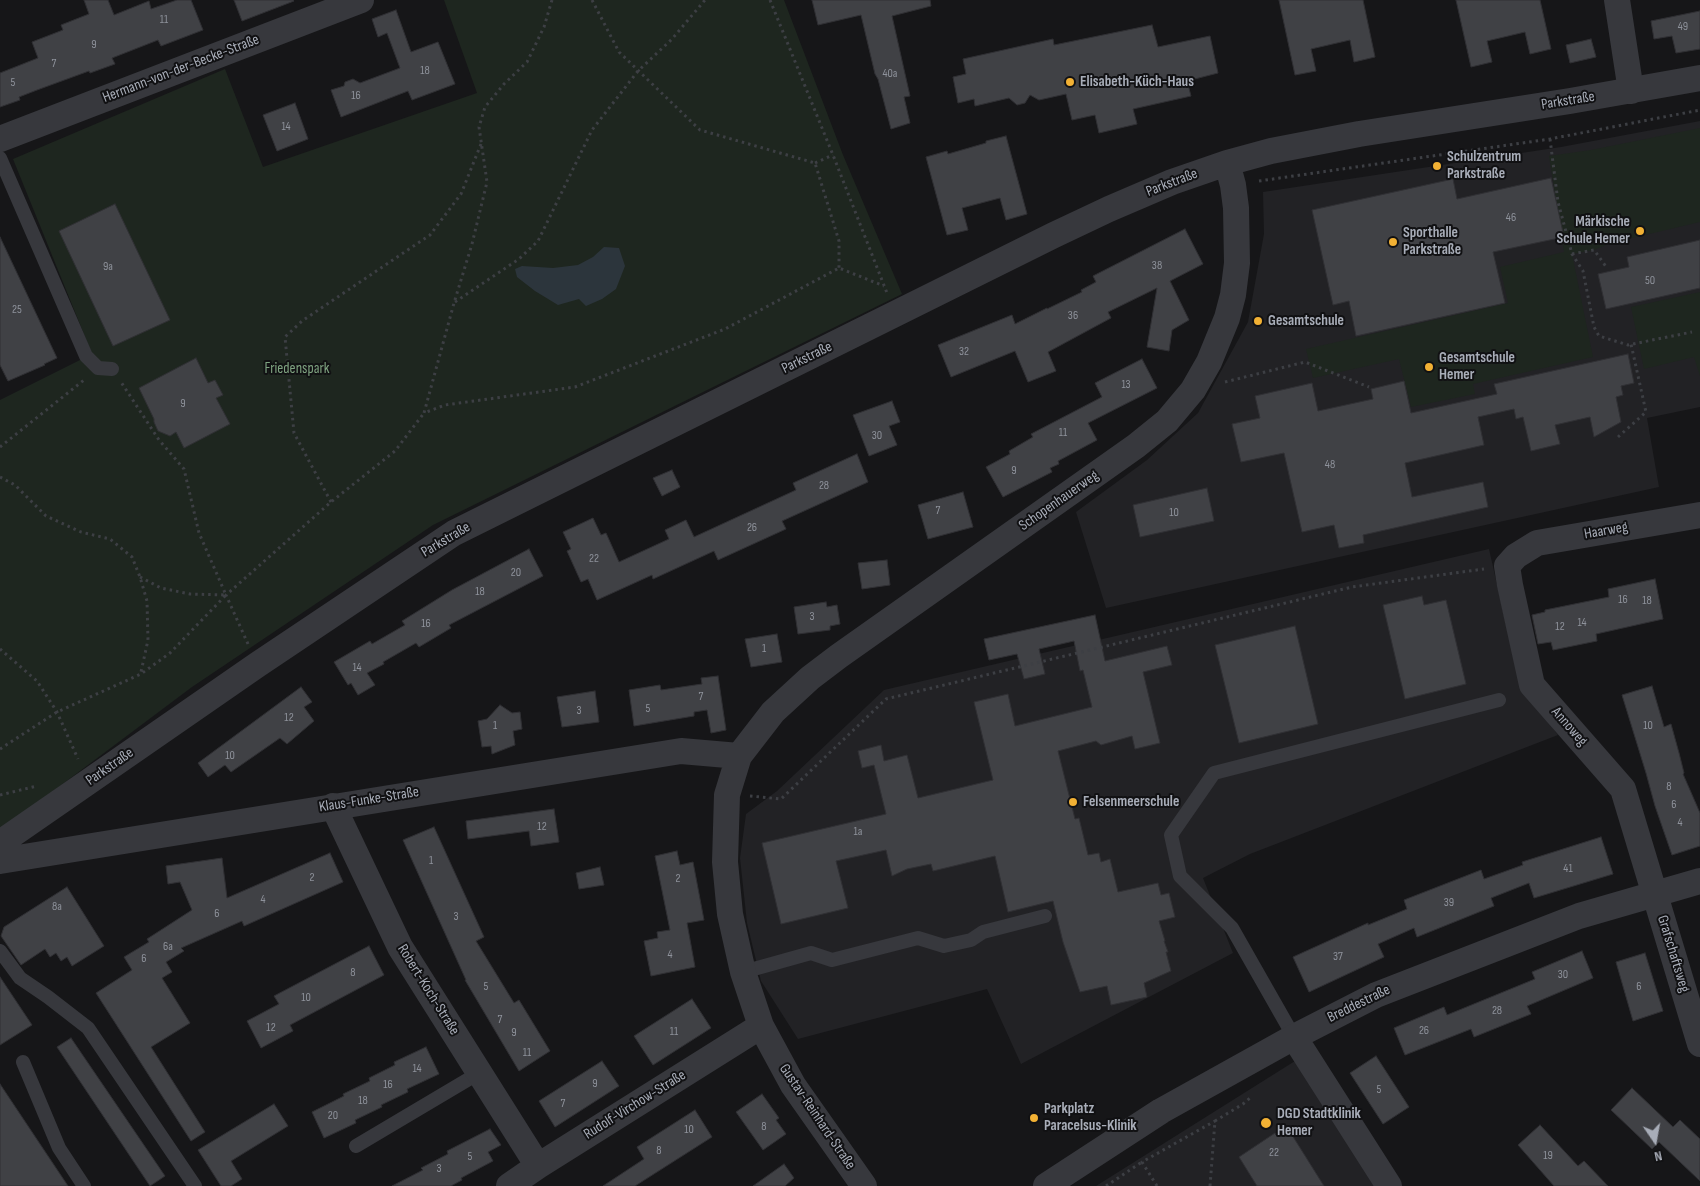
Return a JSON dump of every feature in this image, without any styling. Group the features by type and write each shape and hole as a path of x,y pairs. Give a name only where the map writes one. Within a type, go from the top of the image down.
{"street":[{"name":"Hermann-von-der-Becke-Straße","path":"0,139 361,0"},
{"path":"1617,0 1631,91"},
{"name":"Parkstraße","path":"0,843 257,665 454,533 1093,217 1172,182 1230,174 1271,150 1700,78"},
{"name":"Schopenhauerweg","path":"739,756 773,712 810,678 1136,446 1167,421 1193,390 1205,369 1226,318 1233,295 1238,263 1237,225 1230,174"},
{"name":"Haarweg","path":"1511,561 1537,543 1700,515"},
{"name":"Annoweg","path":"1511,561 1510,585 1532,686 1623,789 1655,893"},
{"name":"Klaus-Funke-Straße","path":"0,861 681,751 739,756"},
{"name":"Gustav-Reinhard-Straße","path":"739,756 727,795 724,853 730,914 743,972 761,1026 793,1085 864,1186"},
{"name":"Robert-Koch-Straße","path":"333,806 400,947 538,1166"},
{"name":"Breddestraße","path":"1046,1186 1161,1111 1294,1037 1376,995 1579,916 1655,893 1700,882"},
{"name":"Grafschaftsweg","path":"1655,893 1700,1044"},
{"name":"Rudolf-Virchow-Straße","path":"509,1186 761,1026"},
{"path":"1294,1037 1389,1186"}],"lane":[{"path":"0,158 86,356 105,369"},
{"path":"1294,1037 1232,928 1180,876 1171,835 1214,773 1499,700"},
{"path":"743,972 811,952 832,960 918,938 944,946 971,940 983,932 1046,916"},
{"path":"0,951 20,978 88,1028 195,1186"},
{"path":"23,1062 58,1148 84,1186"},
{"path":"356,1146 479,1073"}],"path":[{"path":"0,749 57,712 141,674 170,653 226,595 331,502 395,451 424,412 472,244 487,182 479,127 485,107 504,84 527,62 544,26 552,0"},
{"path":"592,0 619,52 700,130 814,163 833,155"},
{"path":"454,302 519,259 538,240 592,130 638,71 672,39 705,0"},
{"path":"770,0 884,286 897,314"},
{"path":"1230,174 1550,139 1700,110"},
{"path":"1550,139 1558,202 1572,254 1583,271 1594,327 1598,336 1628,345 1692,332"},
{"path":"331,502 311,468 294,433 285,337 302,321 430,235 461,194 481,144"},
{"path":"814,163 839,241 839,268"},
{"path":"1572,254 1594,250 1607,268"},
{"path":"424,412 445,405 575,387 725,329 839,268 884,286"},
{"path":"1618,437 1646,412 1631,344"},
{"path":"1248,377 1305,362 1369,387"},
{"path":"0,447 105,369 159,440 184,468 199,533 257,665"},
{"path":"0,477 15,485 46,516 80,532 110,539 132,557 140,576 146,601 148,640 141,674"},
{"path":"727,795 781,799 886,699 1352,587 1511,561"},
{"path":"140,576 161,588 190,594 226,595"},
{"path":"0,648 37,681 57,712 88,783"},
{"path":"0,795 46,782"},
{"path":"1106,1186 1142,1162 1215,1121 1250,1098"},
{"path":"1210,1186 1215,1121"},
{"path":"1142,1162 1157,1186"}],"shaded area":[{"name":"Gesamtschule Hemer","path":"1700,121 1700,407 1647,418 1659,487 1106,608 1076,512 1147,460 1198,413 1248,322 1264,234 1263,192 1561,147"},
{"path":"604,247 619,248 625,266 616,289 602,299 586,306 579,299 558,305 517,277 515,269 522,266 553,268 578,265 593,257"},
{"name":"Felsenmeerschule","path":"1489,549 1519,682 1558,735 1250,854 1203,878 1233,953 1021,1064 987,989 798,1039 761,981 747,923 740,858 746,814 777,791 884,690"},
{"name":"DGD Stadtklinik Hemer","path":"1295,1061 1379,1186 1096,1186"}],"green space":[{"name":"Friedenspark","path":"444,0 784,0 843,155 902,294 433,525 192,687 0,831 0,400 92,354 13,159 225,69 263,167 477,93"},
{"path":"1700,128 1700,222 1572,254 1593,357 1473,384 1475,394 1411,407 1399,359 1313,378 1306,349 1508,303 1500,267 1564,252 1549,156 1591,150"},
{"path":"1700,292 1700,376 1694,357 1644,369 1631,307"}],"building":[{"path":"84,0 108,0 114,15 149,1 151,9 177,0 191,0 203,30 161,46 158,40 112,58 115,64 90,73 89,71 37,90 19,97 20,100 0,107 0,73 38,58 32,42 63,30 61,25 89,14"},
{"path":"234,0 293,0 294,1 242,21"},
{"path":"812,0 930,0 931,6 892,16 910,96 904,97 910,123 891,129 861,15 818,25"},
{"path":"1279,0 1363,0 1375,57 1354,62 1350,40 1311,49 1316,71 1295,75"},
{"path":"1456,0 1540,0 1551,49 1530,54 1525,32 1487,41 1492,62 1471,67"},
{"path":"396,10 411,52 438,42 455,84 412,100 408,91 341,117 331,90 344,86 345,82 353,79 360,83 400,68 387,33 378,37 372,19"},
{"path":"1700,11 1700,49 1676,53 1672,36 1654,39 1651,21"},
{"name":"Elisabeth-Küch-Haus","path":"1152,25 1158,47 1210,36 1218,73 1187,81 1191,96 1133,109 1137,124 1099,133 1095,115 1072,120 1066,94 1039,100 1030,95 1025,103 1017,105 1009,98 975,106 974,99 958,103 953,77 966,74 963,59 1053,39 1054,45"},
{"path":"1591,39 1596,57 1570,63 1566,45"},
{"path":"295,103 308,139 277,151 263,115"},
{"path":"1006,136 1027,214 1006,220 1000,198 962,208 968,230 947,235 926,157 947,151 948,154"},
{"path":"1551,178 1564,237 1493,252 1505,303 1356,336 1349,301 1333,305 1312,210 1453,179 1457,199"},
{"path":"115,204 170,320 113,346 59,231"},
{"path":"1185,229 1203,264 1170,281 1189,320 1172,330 1169,351 1147,347 1157,288 1108,312 1111,318 1048,352 1056,371 1028,382 1015,351 951,377 938,345 1012,315 1015,324 1047,309 1082,292 1081,290 1096,282 1093,276"},
{"path":"0,237 57,358 8,381 0,365"},
{"path":"1700,240 1700,288 1606,309 1598,274 1629,267 1627,257"},
{"path":"1628,354 1634,383 1621,386 1623,395 1616,397 1621,422 1594,437 1590,417 1555,425 1560,444 1531,451 1523,417 1516,419 1514,409 1478,417 1484,445 1405,463 1412,497 1483,482 1488,507 1363,535 1364,543 1339,548 1334,525 1302,532 1284,453 1241,462 1232,424 1260,418 1255,396 1312,383 1318,411 1373,399 1371,389 1404,381 1411,413 1497,394 1494,384"},
{"path":"196,358 208,383 215,380 223,395 216,398 230,424 184,448 176,432 170,436 158,431 139,388"},
{"path":"1142,359 1157,388 1088,423 1097,440 1058,461 1059,464 1050,468 1052,472 1003,497 986,467 1010,454 1009,451 1033,437 1031,434 1102,397 1095,383"},
{"path":"892,401 900,422 889,426 897,445 869,456 853,415"},
{"path":"857,454 868,482 782,521 786,529 718,560 714,551 653,579 652,575 597,600 588,579 581,582 567,551 571,549 563,532 593,518 601,535 606,533 619,562 669,539 665,530 686,520 694,537 796,490 793,483"},
{"path":"672,470 680,487 662,496 653,478"},
{"path":"1207,488 1214,521 1140,537 1133,505"},
{"path":"963,492 973,527 928,539 918,505"},
{"path":"529,549 543,576 449,625 451,628 419,647 416,643 383,662 384,664 367,673 375,685 358,695 351,683 348,685 334,662 370,641 372,644 405,625 402,621 452,590"},
{"path":"887,560 890,585 862,589 858,563"},
{"path":"1655,579 1663,619 1596,634 1597,641 1553,650 1551,642 1538,644 1532,615 1545,612 1545,610 1609,597 1608,589"},
{"path":"1422,596 1424,605 1446,600 1466,684 1405,699 1383,605"},
{"path":"826,602 827,607 837,605 840,624 830,626 830,630 798,634 794,607"},
{"path":"1095,615 1105,661 1167,646 1172,665 1143,672 1160,743 1135,749 1132,736 1101,745 1096,741 1058,751 1075,819 1079,818 1088,855 1099,853 1101,862 1110,859 1118,892 1158,883 1161,895 1169,893 1175,917 1159,921 1168,952 1166,952 1171,971 1144,983 1147,997 1111,1005 1107,986 1080,992 1063,942 1053,901 1008,912 995,856 933,871 931,864 907,869 892,876 886,850 836,861 848,908 781,924 762,843 886,814 874,765 862,768 858,751 881,745 884,761 907,755 918,798 993,780 974,702 1008,694 1015,726 1092,707 1083,670 1080,671 1074,641 1039,649 1045,674 1024,679 1017,654 989,660 984,639"},
{"path":"1295,626 1318,724 1239,743 1215,645"},
{"path":"777,634 782,662 751,667 745,639"},
{"path":"718,676 726,730 711,733 707,710 694,712 694,716 634,726 629,690 660,685 661,690 702,684 701,678"},
{"path":"1652,686 1664,727 1671,724 1683,774 1700,813 1700,846 1672,855 1655,806 1622,695"},
{"path":"301,687 312,702 304,707 314,721 287,744 280,738 231,772 225,765 208,777 198,763"},
{"path":"595,691 599,722 562,727 557,697"},
{"path":"500,705 512,713 520,712 522,729 513,731 515,745 492,754 491,746 482,747 478,721 487,719"},
{"path":"554,809 559,842 531,846 529,831 468,839 466,821"},
{"path":"434,827 484,937 476,941 514,1003 519,1000 550,1051 519,1071 465,980 403,840"},
{"path":"1601,837 1613,874 1534,898 1529,883 1491,898 1494,906 1417,937 1414,928 1378,944 1384,957 1309,992 1293,957 1368,923 1368,925 1407,909 1404,900 1481,870 1484,879 1523,865 1522,862"},
{"path":"677,851 680,865 693,862 704,920 687,923 695,967 651,976 644,941 658,938 657,932 670,930 655,856"},
{"path":"330,853 343,882 244,926 242,921 181,948 184,951 166,962 172,972 162,978 190,1023 151,1047 205,1132 191,1141 96,993 132,970 124,957 149,942 147,939 192,910 180,882 168,884 166,866 222,858 227,898"},
{"path":"600,867 604,885 579,889 576,873"},
{"path":"67,887 104,946 72,966 67,957 61,961 56,953 50,957 45,949 21,965 1,936 4,927"},
{"path":"369,946 384,975 290,1025 293,1031 261,1048 247,1021 279,1004 274,996"},
{"path":"1582,951 1593,978 1527,1006 1531,1014 1474,1037 1471,1029 1405,1055 1394,1028 1444,1007 1447,1015 1535,979 1532,972"},
{"path":"1645,953 1663,1011 1633,1021 1616,962"},
{"path":"0,977 32,1025 0,1045"},
{"path":"692,999 711,1028 653,1065 634,1036"},
{"path":"71,1038 165,1176 150,1186 57,1047"},
{"path":"426,1047 439,1074 407,1089 408,1092 355,1120 356,1123 324,1138 312,1112 370,1081 369,1078 395,1065 394,1062"},
{"path":"1376,1056 1409,1107 1383,1124 1350,1073"},
{"path":"602,1061 619,1086 555,1127 539,1101"},
{"path":"0,1084 68,1186 0,1186"},
{"path":"1632,1088 1673,1127 1680,1120 1700,1139 1700,1181 1659,1142 1652,1149 1611,1110"},
{"path":"762,1094 779,1118 776,1120 786,1134 763,1150 736,1112"},
{"path":"274,1104 288,1126 231,1161 242,1179 231,1186 221,1186 198,1150"},
{"path":"695,1110 712,1137 635,1186 603,1186 644,1159 637,1147"},
{"path":"1540,1125 1578,1166 1584,1161 1608,1186 1554,1186 1518,1145"},
{"path":"1287,1127 1324,1186 1257,1186 1239,1157"},
{"path":"490,1129 501,1145 488,1152 493,1161 461,1178 462,1180 451,1186 392,1186 423,1170 421,1168 448,1154 447,1151"},
{"path":"784,1164 794,1178 785,1186 753,1186"}],"place":[{"name":"Elisabeth-Küch-Haus","path":"1070,82"},
{"name":"Schulzentrum Parkstraße","path":"1437,166"},
{"name":"Märkische Schule Hemer","path":"1640,231"},
{"name":"Sporthalle Parkstraße","path":"1393,242"},
{"name":"Gesamtschule","path":"1258,321"},
{"name":"Gesamtschule Hemer","path":"1429,367"},
{"name":"Felsenmeerschule","path":"1073,802"},
{"name":"Parkplatz Paracelsus-Klinik","path":"1034,1118"},
{"name":"DGD Stadtklinik Hemer","path":"1266,1123"}]}
